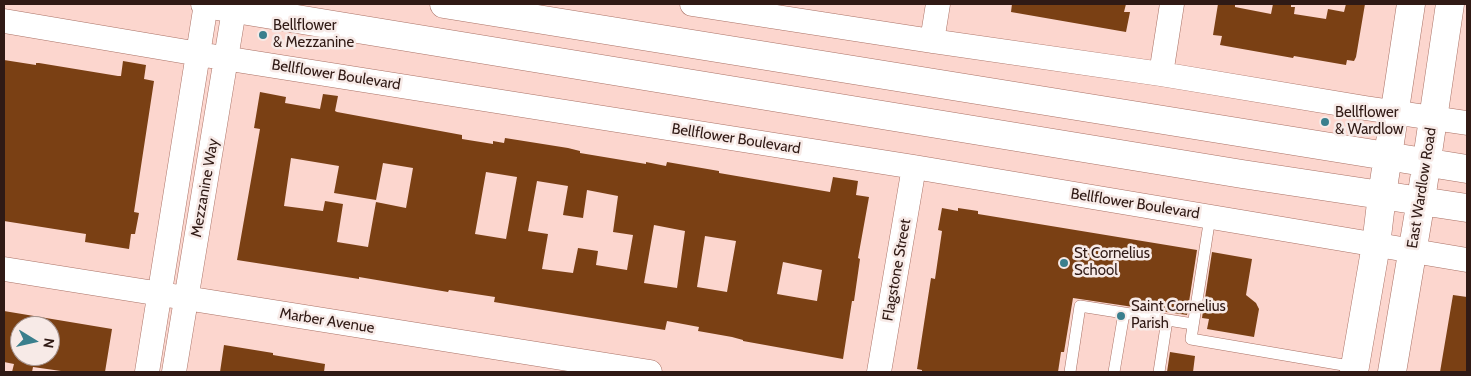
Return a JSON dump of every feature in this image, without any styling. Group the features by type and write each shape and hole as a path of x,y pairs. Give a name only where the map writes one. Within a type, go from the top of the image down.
{"main road":[{"path":"205,4 235,6 1232,172 1467,208"},
{"path":"444,4 1388,158 1467,169"},
{"path":"1355,370 1376,245 1411,4"},
{"name":"East Wardlow Road","path":"1392,372 1421,200 1450,4"}],"street":[{"name":"Mezzanine Way","path":"147,372 205,4"},
{"path":"699,4 932,41 1161,74 1467,123"},
{"path":"932,41 938,4"},
{"path":"1161,74 1172,4"},
{"name":"Mezzanine Way","path":"174,372 235,6"},
{"name":"Bellflower Boulevard","path":"4,21 914,167 1467,260"},
{"name":"Flagstone Street","path":"879,372 914,167"},
{"name":"Marber Avenue","path":"4,269 650,372"}],"lane":[{"path":"1210,217 1191,339 1355,370"},
{"path":"1070,372 1080,306 1193,324"},
{"path":"1114,372 1124,313"},
{"path":"1159,372 1167,320"}],"building":[{"path":"1012,4 1126,4 1124,12 1130,12 1126,32 1011,12"},
{"path":"1218,4 1235,4 1235,7 1271,14 1273,4 1291,4 1291,7 1295,7 1294,14 1326,19 1328,9 1344,12 1346,4 1365,4 1356,57 1354,61 1347,60 1346,65 1220,45 1222,36 1213,35"},
{"path":"4,60 36,65 36,63 39,63 118,76 121,76 123,61 146,65 144,79 154,81 134,212 139,213 135,234 131,234 129,249 85,242 86,234 4,221"},
{"path":"260,92 286,97 285,103 320,109 323,94 338,96 335,111 337,112 462,135 462,139 493,144 493,141 504,143 505,138 568,148 580,151 580,153 646,164 646,162 666,166 667,162 830,192 833,177 858,181 856,195 869,197 858,258 860,259 854,301 852,301 843,359 743,341 732,337 698,331 699,327 667,321 665,330 494,302 495,297 449,290 448,292 237,260 260,129 254,128","holes":["291,158 339,166 334,193 376,200 383,163 413,168 406,208 376,202 368,247 337,242 343,204 325,201 323,211 284,206","486,172 517,177 506,239 475,234","537,181 568,186 563,215 583,218 587,190 618,196 613,232 633,235 627,270 596,265 598,251 578,248 573,273 542,269 548,234 528,231","654,225 685,231 677,288 644,283","705,236 736,241 727,292 697,287","783,262 822,270 817,301 777,294"]},
{"name":"St Cornelius School","path":"942,208 958,211 958,208 978,211 978,214 1197,250 1187,315 1073,298 1064,352 1061,352 1058,372 922,372 922,370 917,369 931,278 935,279 942,231 938,230"},
{"path":"1212,252 1252,259 1246,295 1256,303 1259,309 1254,337 1207,329 1209,319 1202,318"},
{"path":"1453,295 1467,297 1467,372 1440,372"},
{"path":"4,311 34,316 10,316 10,363 4,362"},
{"path":"60,320 112,329 105,372 68,372 33,367 32,372 12,372 14,366 60,366"},
{"path":"224,345 325,364 324,372 220,372"},
{"path":"1170,352 1195,356 1193,372 1167,372"}],"place":[{"name":"Bellflower & Mezzanine","path":"263,35"},
{"name":"Bellflower & Wardlow","path":"1325,122"},
{"name":"St Cornelius School","path":"1064,263"},
{"name":"Saint Cornelius Parish","path":"1121,316"}]}
